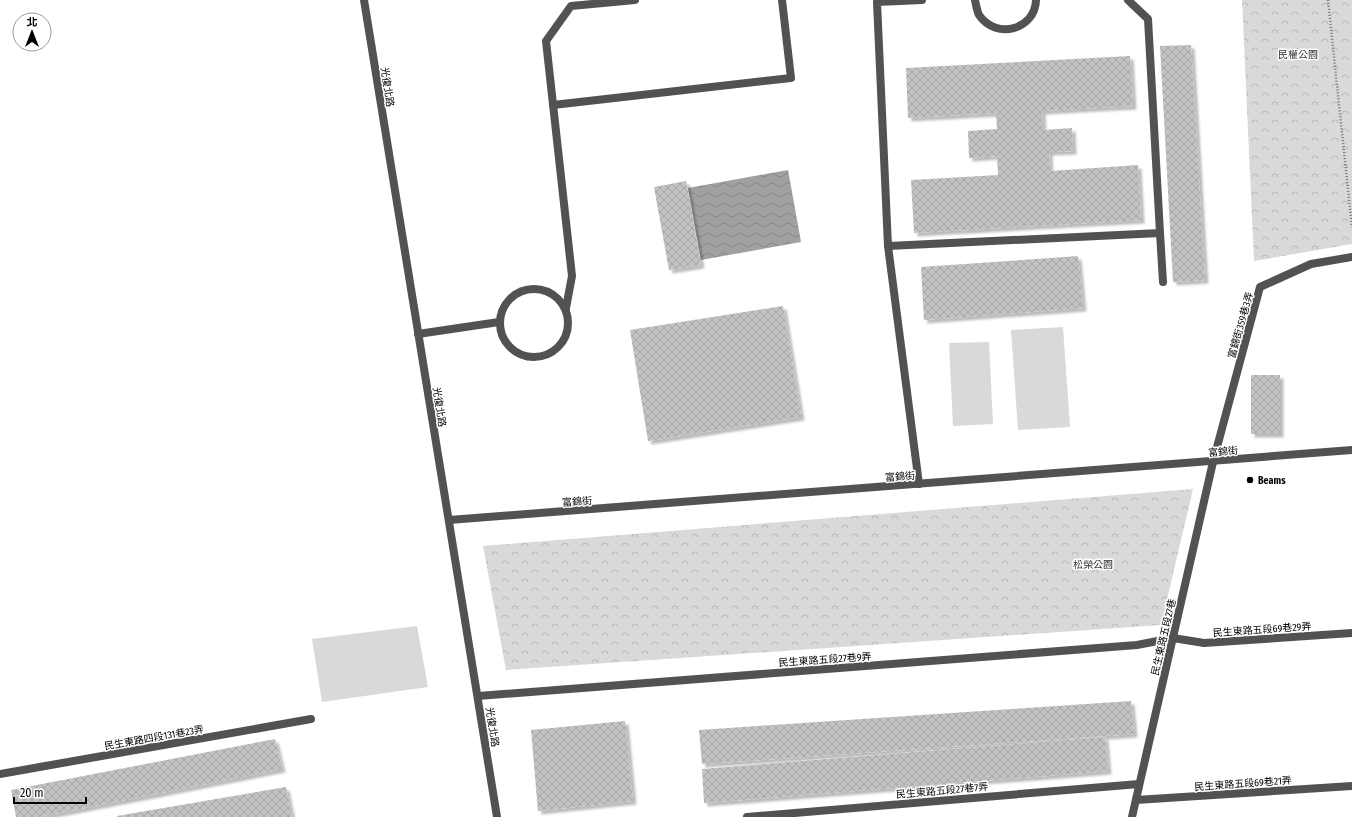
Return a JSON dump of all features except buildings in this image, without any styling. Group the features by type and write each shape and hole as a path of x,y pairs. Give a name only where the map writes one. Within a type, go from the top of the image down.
{"street":[{"name":"光復北路","path":"364,0 497,817"},
{"path":"566,308 556,296 542,289 527,289 513,296 503,307 499,322 503,337 512,350 526,356 542,356 556,350 565,338 569,323 566,308 572,276 546,41 571,6 635,0"},
{"path":"553,105 791,78 782,0"},
{"path":"919,484 888,246 877,2 922,0"},
{"path":"975,0 979,15 992,27 1010,30 1026,23 1036,8 1036,0"},
{"path":"1128,0 1148,19 1163,282"},
{"path":"888,246 1160,233"},
{"name":"富錦街359巷3弄","path":"1213,462 1260,287 1311,264 1352,257"},
{"path":"418,334 499,322"},
{"name":"富錦街","path":"449,520 1213,462 1352,450"},
{"name":"民生東路五段27巷","path":"1132,817 1213,462"},
{"name":"民生東路五段69巷29弄","path":"1173,638 1204,643 1352,633"},
{"name":"民生東路五段27巷9弄","path":"478,696 1137,645 1173,638"},
{"name":"民生東路四段131巷23弄","path":"0,774 311,719"},
{"name":"民生東路五段27巷7弄","path":"747,817 1139,784"},
{"name":"民生東路五段69巷21弄","path":"1136,800 1352,786"}],"path":[{"path":"1328,0 1352,227"}],"green space":[{"name":"民權公園","path":"1242,0 1352,0 1352,244 1254,261"},
{"path":"1063,327 1070,427 1018,430 1011,330"},
{"path":"989,342 993,424 953,426 949,343"},
{"name":"松榮公園","path":"1193,489 1161,625 506,670 483,546"},
{"path":"417,626 428,687 322,702 312,639"}],"water":[{"path":"788,170 801,242 701,260 688,188"}],"place":[{"name":"Beams","path":"1250,480"}]}
